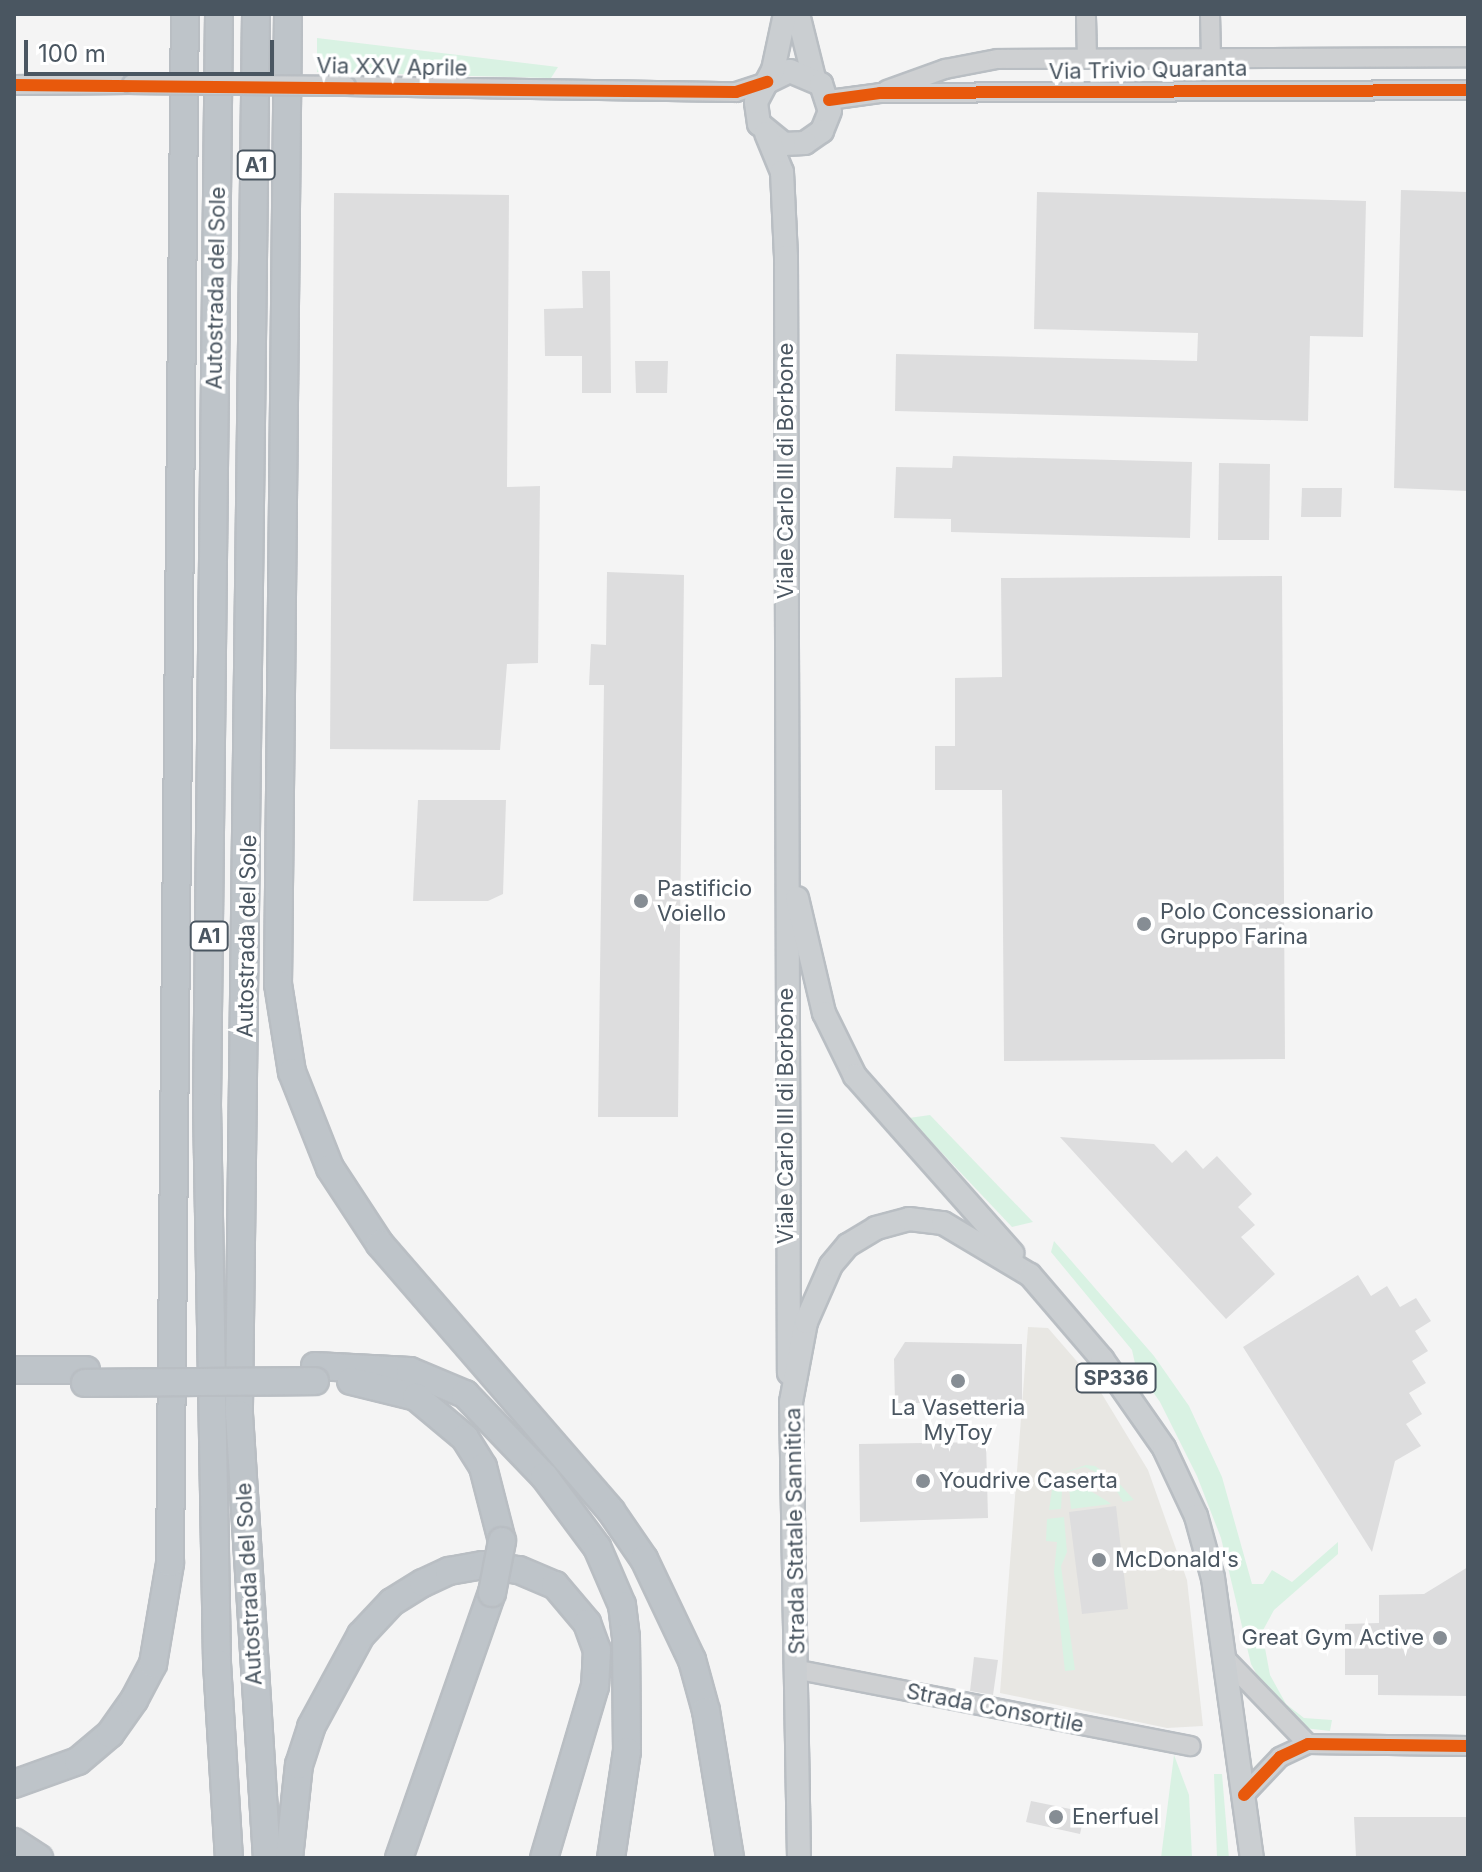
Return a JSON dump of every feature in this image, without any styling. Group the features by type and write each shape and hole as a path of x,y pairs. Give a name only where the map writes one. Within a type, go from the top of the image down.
{"highway":[{"path":"14,1784 78,1761 110,1734 153,1664 170,1563 185,14"},
{"name":"Autostrada del Sole","path":"219,14 207,1105 217,1663 229,1858"},
{"name":"Autostrada del Sole","path":"256,14 239,1414 267,1858"},
{"path":"288,14 278,984 285,1046 311,1127 351,1204 611,1511 644,1559 692,1660 703,1698 717,1760 730,1858"},
{"path":"14,1370 86,1377"},
{"path":"14,1384 86,1377 410,1371 465,1394 544,1476 597,1547 622,1605 626,1637 627,1751 611,1858"},
{"path":"315,1374 384,1386 416,1397 443,1416 465,1438 483,1467 498,1508 502,1541 492,1593 399,1858"},
{"path":"289,1858 299,1765 311,1727 361,1635 392,1602 423,1583 449,1571 483,1565 519,1570 555,1585 587,1623 597,1650 595,1686 544,1858"},
{"path":"14,1842 39,1858"}],"main road":[{"path":"785,14 767,82 756,102 762,129 784,144 814,138"},
{"path":"798,14 814,78 829,100"},
{"path":"767,82 790,71 814,78"},
{"name":"Viale Carlo III di Borbone","path":"786,257 797,169 827,121 829,100"},
{"name":"Viale Carlo III di Borbone","path":"762,129 782,172 786,257 786,1339 791,1402"},
{"name":"Viale Carlo III di Borbone","path":"787,829 807,957 824,1013 855,1076 1030,1275"},
{"name":"Strada Statale Sannitica","path":"799,1858 799,1670 791,1402 817,1288 848,1245 876,1228 909,1219 943,1223 1030,1275 1102,1359 1164,1448 1200,1532 1224,1657 1252,1858"}],"street":[{"path":"1210,14 1211,59"},
{"path":"1086,17 1087,59"},
{"path":"880,93 930,74 983,62 1468,57"},
{"name":"Via XXV Aprile","path":"14,85 703,92 745,91 767,82"},
{"name":"Via Trivio Quaranta","path":"829,100 880,93 1468,90"},
{"name":"Via XXV Aprile","path":"703,92 740,102 762,129"},
{"path":"1224,1657 1308,1744"},
{"name":"Strada Consortile","path":"799,1670 1191,1746"},
{"path":"1244,1795 1280,1757 1308,1744 1468,1746"}],"shaded area":[{"path":"1028,1327 1048,1328 1094,1381 1148,1470 1187,1580 1203,1726 1167,1728 1000,1693"}],"green space":[{"path":"317,38 558,67 551,78 317,72"},
{"path":"930,1115 1033,1222 1012,1227 909,1118"},
{"path":"1054,1241 1154,1356 1189,1406 1222,1477 1252,1584 1263,1584 1272,1570 1292,1582 1338,1542 1338,1554 1274,1610 1262,1632 1270,1675 1286,1704 1304,1718 1332,1720 1330,1731 1304,1728 1263,1686 1251,1664 1221,1538 1197,1476 1160,1402 1136,1368 1132,1350 1051,1252"},
{"path":"1086,1465 1095,1466 1117,1481 1134,1500 1123,1502 1110,1479 1085,1467 1063,1473 1061,1509 1049,1510 1054,1476"},
{"path":"1079,1484 1111,1504 1071,1509 1069,1487"},
{"path":"1064,1517 1067,1552 1061,1566 1075,1670 1065,1671 1054,1572 1057,1542 1046,1541 1047,1519"},
{"path":"1174,1755 1189,1795 1192,1858 1161,1858"},
{"path":"1214,1774 1222,1774 1229,1858 1217,1858"}],"building":[{"path":"1401,190 1468,192 1468,491 1394,488"},
{"path":"1037,192 1366,201 1363,337 1310,336 1308,421 895,411 896,354 1197,361 1198,333 1034,329"},
{"path":"334,193 509,195 507,487 540,486 538,663 507,664 500,750 330,749"},
{"path":"582,271 610,271 611,393 582,393 582,356 545,356 544,309 583,308"},
{"path":"635,361 668,361 667,393 636,393"},
{"path":"953,456 1192,462 1190,538 951,532 951,519 894,518 896,467 952,468"},
{"path":"1219,463 1270,464 1269,540 1218,540"},
{"path":"1302,488 1342,488 1341,517 1301,517"},
{"name":"Pastificio Voiello","path":"607,572 684,575 678,1117 598,1117 604,685 589,685 591,644 606,645"},
{"name":"Polo Concessionario Gruppo Farina","path":"1282,576 1285,1059 1004,1061 1002,790 935,790 935,746 955,746 955,678 1002,677 1001,578"},
{"path":"418,800 506,800 503,894 488,901 413,901"},
{"path":"1060,1137 1154,1144 1172,1163 1186,1150 1203,1169 1217,1156 1252,1194 1238,1207 1255,1225 1241,1237 1275,1274 1226,1319"},
{"path":"1358,1275 1371,1296 1387,1286 1400,1307 1416,1298 1431,1321 1415,1331 1428,1351 1412,1361 1426,1383 1409,1393 1422,1414 1406,1424 1421,1446 1395,1461 1372,1552 1243,1347"},
{"name":"La Vasetteria MyToy","path":"905,1342 1022,1344 1022,1403 895,1403 894,1359"},
{"name":"Youdrive Caserta","path":"986,1442 988,1518 860,1522 859,1444"},
{"name":"McDonald's","path":"1116,1506 1128,1609 1082,1614 1069,1512"},
{"path":"1468,1567 1468,1696 1378,1695 1378,1675 1345,1675 1345,1624 1379,1623 1379,1595 1424,1594"},
{"path":"974,1657 998,1660 993,1695 970,1691"},
{"name":"Enerfuel","path":"1031,1801 1085,1812 1080,1834 1026,1822"},
{"path":"1354,1817 1468,1817 1468,1858 1356,1857"}],"cycle path":[{"path":"14,85 736,92 767,82"},
{"path":"829,100 880,93 1468,90"},
{"path":"1244,1795 1280,1757 1308,1744 1468,1746"}],"place":[{"name":"Pastificio Voiello","path":"641,901"},
{"name":"Polo Concessionario Gruppo Farina","path":"1144,924"},
{"name":"La Vasetteria MyToy","path":"958,1381"},
{"name":"Youdrive Caserta","path":"923,1481"},
{"name":"McDonald's","path":"1099,1560"},
{"name":"Great Gym Active","path":"1440,1638"},
{"name":"Enerfuel","path":"1056,1817"}]}
